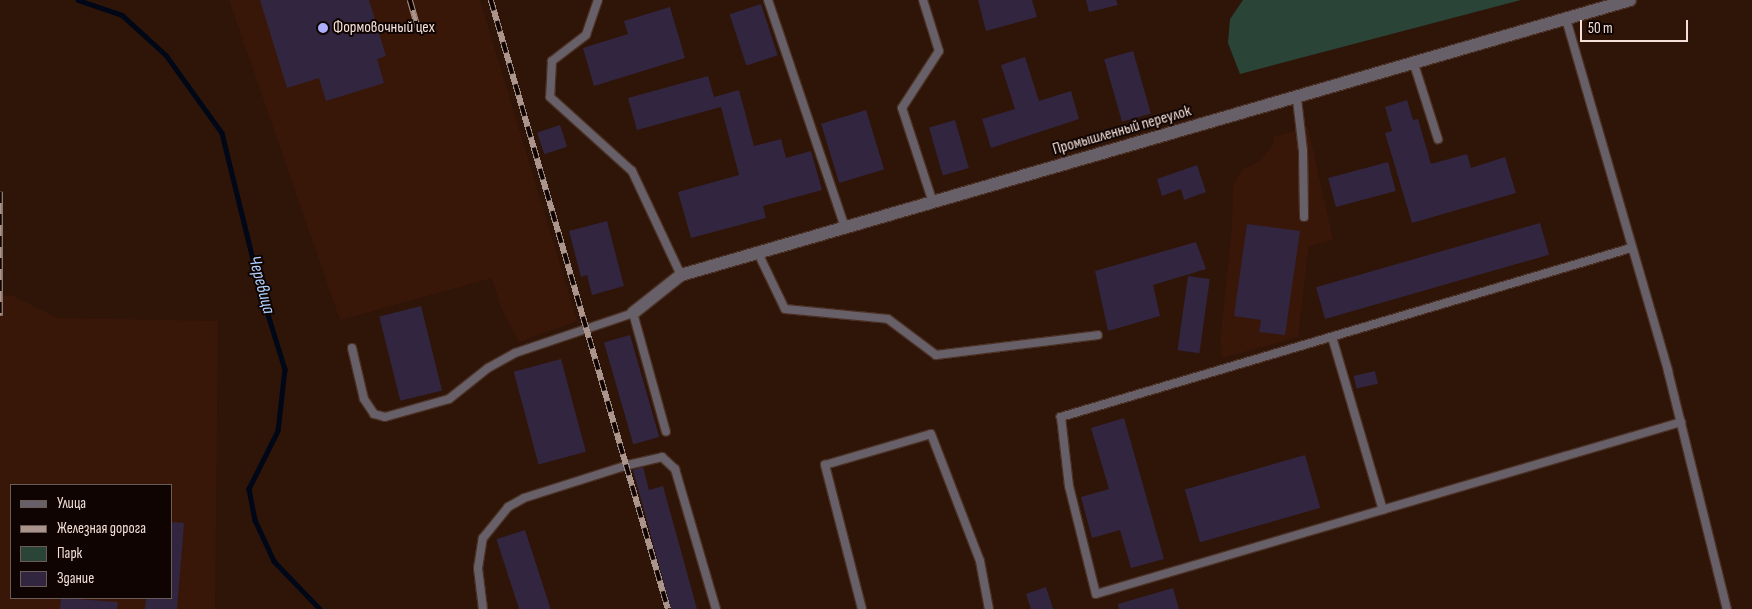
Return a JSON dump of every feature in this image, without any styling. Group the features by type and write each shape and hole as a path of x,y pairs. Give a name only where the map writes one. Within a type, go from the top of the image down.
{"street":[{"name":"Промышленный переулок","path":"633,314 681,274 1297,98 1630,0"}],"lane":[{"path":"598,0 586,35 552,61 550,98 632,172 681,274"},
{"path":"768,0 845,228"},
{"path":"924,0 939,51 902,108 933,203"},
{"path":"1566,19 1681,422 1727,609"},
{"path":"1414,64 1438,139"},
{"path":"1297,98 1303,151 1304,217"},
{"path":"1631,248 1061,417 1069,486 1096,594 1681,422"},
{"path":"758,253 785,309 888,319 936,355 1098,335"},
{"path":"352,348 364,399 374,414 385,417 449,399 488,368 515,353 633,314 666,432"},
{"path":"1332,337 1383,510"},
{"path":"862,609 825,465 931,434 980,561 989,609"},
{"path":"483,609 478,568 483,538 508,507 524,498 609,471 662,457 675,469 716,609"}],"shaded area":[{"path":"229,0 480,0 577,321 519,342 501,308 492,278 340,320"},
{"path":"1308,127 1333,240 1309,246 1298,337 1222,358 1220,342 1232,227 1233,186 1242,170 1258,162 1274,144 1273,137"},
{"path":"0,295 13,296 57,318 218,321 215,609 0,609"}],"green space":[{"path":"1243,0 1521,0 1240,74 1228,43 1230,19"}],"building":[{"name":"Формовочный цех","path":"260,0 369,0 386,56 377,59 384,83 326,101 319,78 287,88"},
{"path":"978,0 1032,0 1037,17 986,31"},
{"path":"1086,0 1116,0 1118,5 1089,12"},
{"path":"761,4 778,55 746,66 730,14"},
{"path":"670,7 685,58 594,86 583,48 628,34 624,21"},
{"path":"1133,51 1151,113 1122,122 1104,59"},
{"path":"1025,57 1039,101 1071,91 1079,119 991,148 982,119 1015,109 1001,65"},
{"path":"708,76 714,97 739,90 754,146 781,139 786,158 811,151 822,190 763,206 766,218 691,238 678,192 739,175 721,107 637,130 628,98"},
{"path":"1407,100 1413,120 1418,119 1431,164 1467,154 1471,168 1505,157 1516,193 1412,223 1385,133 1392,131 1385,107"},
{"path":"866,110 884,169 839,183 821,124"},
{"path":"955,120 969,168 943,176 929,127"},
{"path":"560,125 567,147 544,154 537,132"},
{"path":"1388,162 1396,191 1336,207 1328,178"},
{"path":"1197,165 1206,192 1184,200 1181,189 1162,196 1157,179"},
{"path":"607,221 624,286 592,295 587,275 581,277 569,231"},
{"path":"1540,223 1549,255 1325,319 1316,287"},
{"path":"1247,224 1300,231 1285,335 1259,332 1261,320 1234,316"},
{"path":"1196,242 1206,269 1153,285 1160,316 1108,331 1095,271"},
{"path":"1188,276 1210,279 1199,353 1178,350"},
{"path":"421,306 442,390 400,401 379,316"},
{"path":"630,335 659,437 633,444 604,342"},
{"path":"561,359 586,452 539,464 514,372"},
{"path":"1375,371 1378,384 1356,389 1354,376"},
{"path":"1124,418 1164,559 1131,568 1120,530 1092,538 1081,497 1109,489 1091,428"},
{"path":"1305,455 1320,508 1200,542 1185,489"},
{"path":"643,467 649,490 663,486 697,609 671,609 633,470"},
{"path":"172,522 184,523 177,609 145,609 146,599 172,599"},
{"path":"525,530 551,609 519,609 496,539"},
{"path":"1046,587 1053,609 1031,609 1026,594"},
{"path":"1173,588 1179,609 1119,609 1118,604"},
{"path":"61,599 118,602 117,609 60,609"}],"waterway":[{"name":"Черевица","path":"78,0 122,15 166,55 222,133 261,292 285,369 278,431 249,489 255,520 274,561 320,609"}],"railway":[{"path":"410,0 419,32"},
{"path":"491,0 668,609"},
{"path":"0,192 0,316"}],"place":[{"name":"Формовочный цех","path":"323,28"}]}
